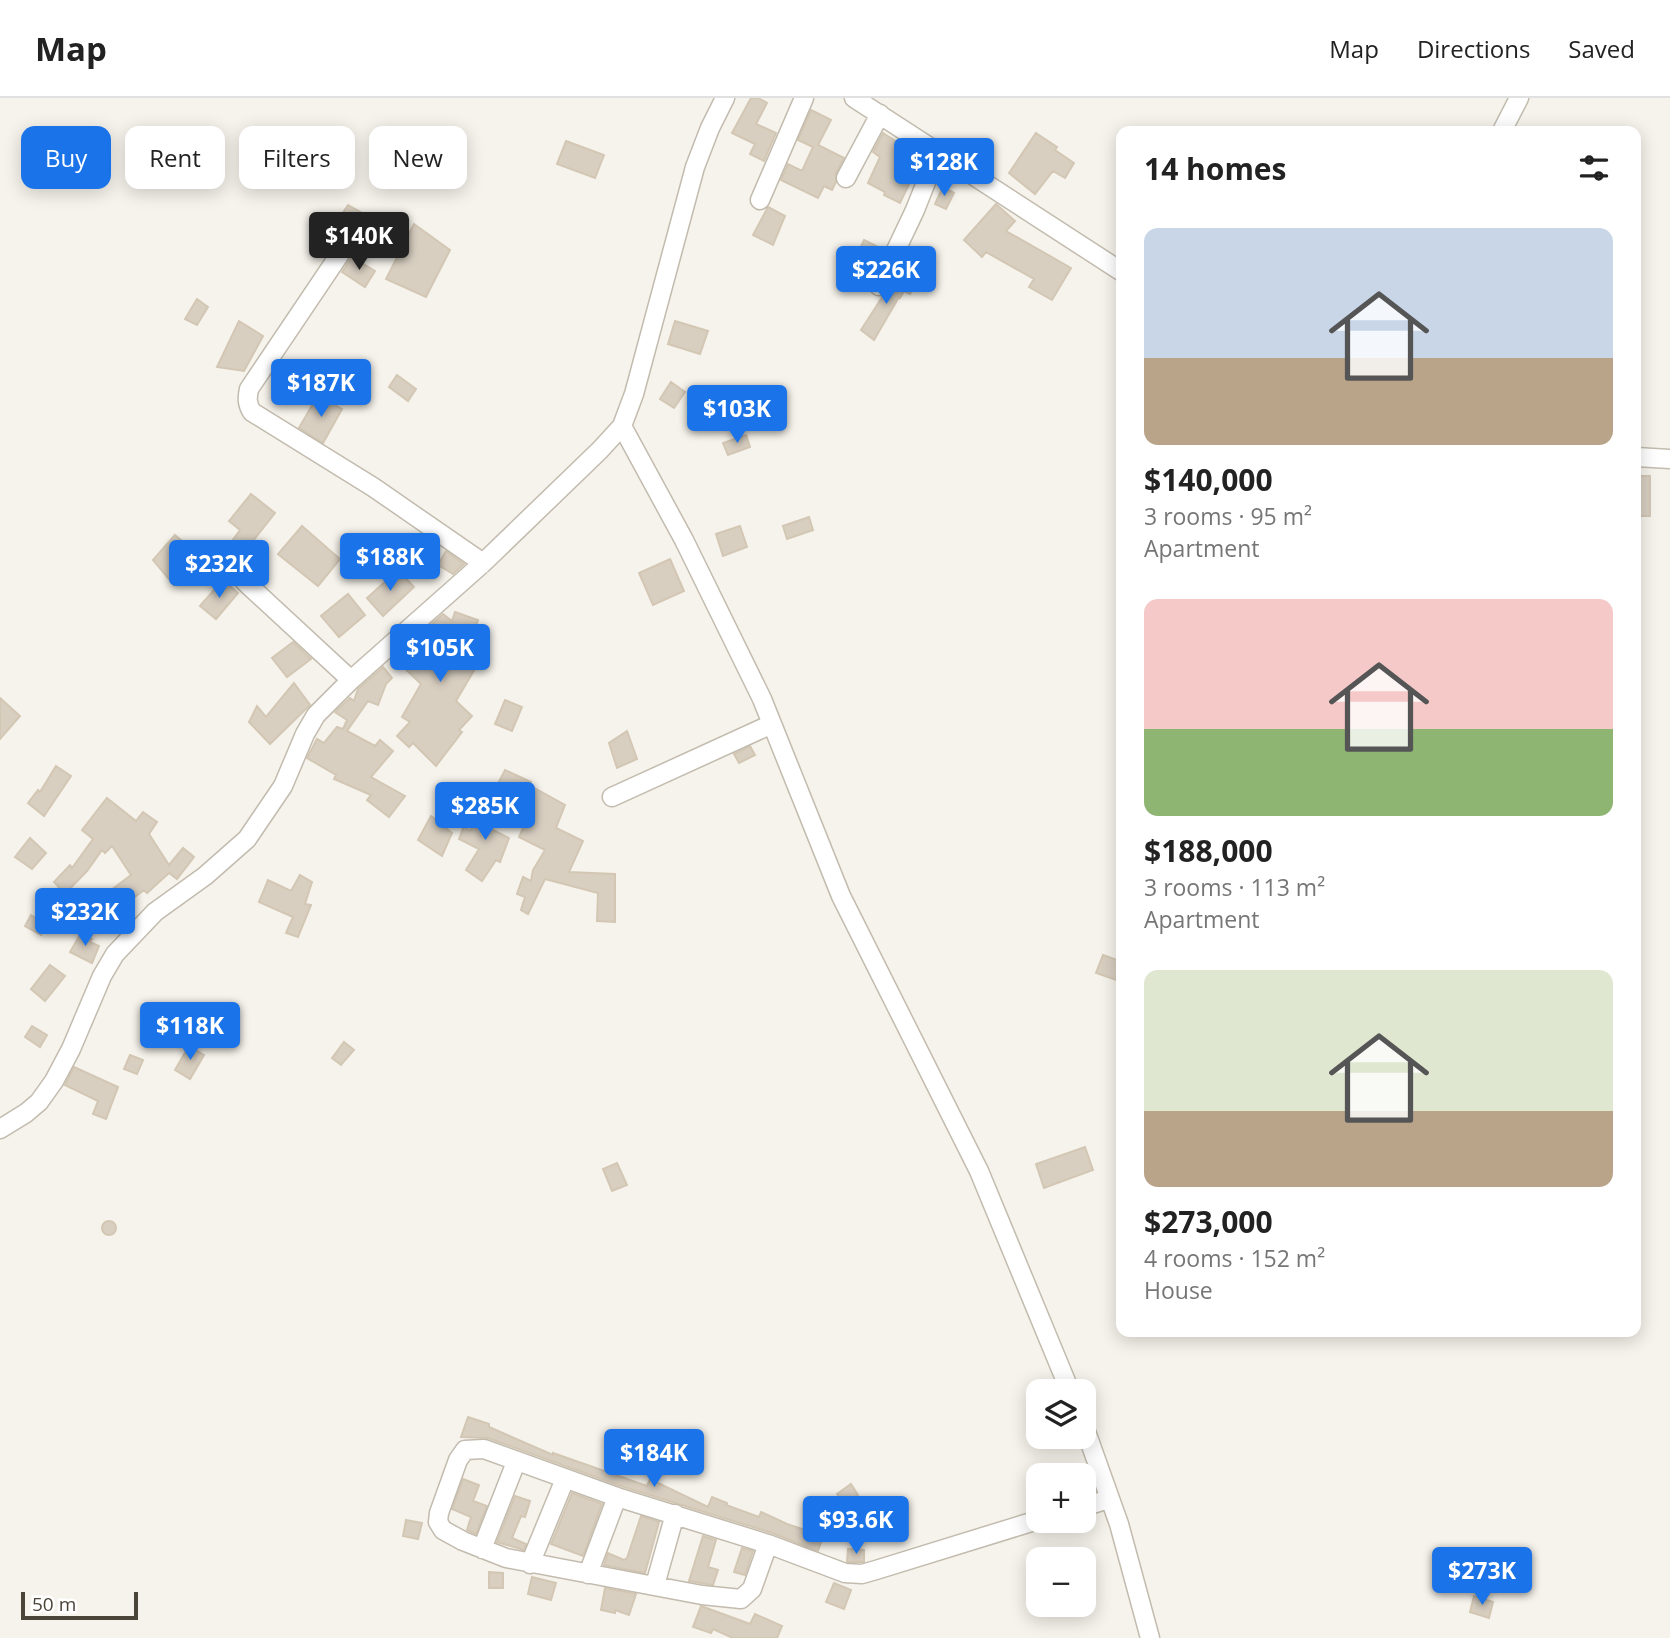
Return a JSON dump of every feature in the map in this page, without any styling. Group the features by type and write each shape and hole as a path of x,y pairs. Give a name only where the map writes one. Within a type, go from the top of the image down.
{"street":[{"path":"0,1129 26,1114 39,1102 54,1081 71,1049 102,976 115,954 155,912 205,876 247,839 283,786 316,715 351,680 483,563 622,426 634,394 695,167 724,98"},
{"path":"760,200 804,98"},
{"path":"854,98 1116,268"},
{"path":"1505,126 1519,98"},
{"path":"846,178 880,114"},
{"path":"878,286 915,209 938,152"},
{"path":"350,239 249,389 248,406 252,412 373,487 483,563"},
{"path":"622,426 684,540 772,724 841,896 979,1171 1065,1379"},
{"path":"1641,457 1670,459"},
{"path":"245,582 351,680"},
{"path":"612,797 772,724"},
{"path":"768,1544 752,1589 741,1599 702,1595 530,1564 482,1549 443,1530 438,1522 458,1460 465,1450 475,1448 617,1497 768,1544 836,1570 862,1574 1026,1524"},
{"path":"1092,1449 1119,1524 1150,1638"},
{"path":"482,1549 516,1462"},
{"path":"530,1564 565,1479"},
{"path":"588,1574 617,1497"},
{"path":"1096,1503 1109,1499"},
{"path":"655,1585 675,1514"}],"building":[{"path":"751,98 767,103 756,124 776,133 764,161 750,154 755,144 732,133"},
{"path":"811,110 831,120 818,145 844,158 836,173 832,190 824,186 818,198 781,180 788,164 802,171 813,147 798,140"},
{"path":"883,133 900,144 897,150 922,160 914,181 911,180 900,203 868,183 880,157 873,152"},
{"path":"1036,133 1074,163 1065,178 1053,171 1035,194 1009,173"},
{"path":"566,141 604,155 595,178 557,164"},
{"path":"943,187 954,193 946,209 935,204"},
{"path":"996,204 1015,221 1006,231 1071,268 1052,300 1029,287 1034,279 986,252 982,257 964,240"},
{"path":"348,205 371,218 365,233 338,220"},
{"path":"768,207 785,216 773,245 753,235"},
{"path":"414,224 450,250 426,297 386,279"},
{"path":"864,240 884,250 871,275 852,266"},
{"path":"352,257 375,271 365,287 342,272"},
{"path":"897,275 915,285 910,294 904,291 899,297 874,340 861,330"},
{"path":"197,299 208,307 197,325 185,319"},
{"path":"239,321 263,336 244,371 217,367"},
{"path":"675,321 708,331 700,354 668,344"},
{"path":"397,375 416,389 408,401 389,387"},
{"path":"671,382 685,392 674,408 660,399"},
{"path":"318,395 342,409 323,443 299,428"},
{"path":"746,435 750,447 728,455 723,443"},
{"path":"1641,476 1650,476 1650,516 1641,516"},
{"path":"251,494 275,513 245,551 232,541 240,530 229,521"},
{"path":"809,517 813,530 787,539 783,526"},
{"path":"302,526 340,559 318,586 278,554"},
{"path":"740,526 747,547 723,556 716,534"},
{"path":"175,535 204,560 174,585 153,560"},
{"path":"446,551 464,564 453,574 438,565"},
{"path":"670,559 684,591 653,605 639,573"},
{"path":"398,570 414,587 383,616 367,598"},
{"path":"223,580 238,593 216,619 200,606"},
{"path":"348,594 365,615 339,637 321,616"},
{"path":"455,612 478,620 471,640 488,648 456,701 472,716 459,730 462,732 436,766 413,743 409,747 397,736 410,722 402,717 421,684 398,662 414,644 412,642 443,614 452,621"},
{"path":"293,642 311,659 287,677 272,658"},
{"path":"383,667 392,678 386,684 378,705 368,701 347,731 375,746 380,740 393,751 371,777 405,796 389,817 367,800 371,795 334,779 336,775 307,758 317,739 324,743 337,727 343,729 347,720 335,712 350,698 354,701 358,689"},
{"path":"294,683 310,705 270,744 249,722 257,706 266,717"},
{"path":"0,698 20,716 0,739"},
{"path":"505,700 522,707 512,731 495,724"},
{"path":"627,731 637,759 617,768 609,743"},
{"path":"750,746 755,755 739,763 734,754"},
{"path":"56,766 71,776 44,816 28,803 38,790 40,792"},
{"path":"505,770 531,782 529,785 565,805 556,828 583,841 569,872 615,874 615,922 597,921 598,893 545,879 528,914 521,910 525,897 517,894 523,877 531,881 533,870 545,850 519,837 532,808 494,791"},
{"path":"107,798 136,821 143,812 157,822 149,834 169,865 183,848 194,857 177,879 169,873 147,893 144,890 110,916 98,900 131,875 112,846 105,853 102,850 87,871 58,901 52,896 59,887 54,882 70,865 72,868 93,839 82,830"},
{"path":"487,799 497,804 491,829 509,838 500,862 496,860 482,881 466,870 479,849 459,839 464,826 470,831"},
{"path":"431,816 452,833 442,856 418,840"},
{"path":"30,838 46,853 32,869 15,857"},
{"path":"300,875 312,882 305,904 311,905 298,937 286,933 293,917 259,902 268,880 291,891"},
{"path":"31,915 47,925 41,935 25,926"},
{"path":"81,933 99,946 92,963 70,952"},
{"path":"1103,955 1116,960 1116,980 1096,973"},
{"path":"50,965 65,976 45,1001 31,989"},
{"path":"32,1026 47,1035 40,1047 25,1037"},
{"path":"344,1042 354,1050 341,1065 332,1058"},
{"path":"189,1046 204,1055 190,1079 175,1070"},
{"path":"130,1055 143,1060 137,1074 124,1069"},
{"path":"74,1067 118,1087 106,1119 93,1114 98,1101 65,1085"},
{"path":"1085,1147 1093,1170 1044,1188 1036,1164"},
{"path":"617,1163 627,1185 612,1191 603,1169"},
{"path":"106,1221 112,1221 116,1228 112,1235 106,1235 102,1231 102,1225"},
{"path":"468,1417 489,1424 489,1427 553,1455 647,1486 650,1479 708,1507 712,1497 759,1517 761,1512 823,1536 818,1551 772,1533 621,1486 488,1438 461,1437"},
{"path":"463,1479 479,1485 473,1501 487,1506 476,1534 467,1530 471,1517 452,1509"},
{"path":"851,1484 858,1495 844,1504 837,1494"},
{"path":"572,1493 602,1504 583,1556 551,1544"},
{"path":"515,1496 530,1501 525,1517 521,1516 512,1538 526,1544 524,1550 497,1542"},
{"path":"641,1516 659,1522 645,1573 604,1565 608,1553 624,1560 627,1558"},
{"path":"406,1520 422,1523 418,1539 403,1536"},
{"path":"703,1536 716,1540 708,1567 718,1570 713,1585 689,1581"},
{"path":"742,1548 753,1551 745,1575 734,1572"},
{"path":"848,1549 864,1550 864,1562 847,1562"},
{"path":"489,1572 503,1573 503,1588 489,1588"},
{"path":"532,1577 556,1583 551,1600 528,1594"},
{"path":"834,1583 851,1590 844,1609 826,1602"},
{"path":"605,1588 636,1594 629,1615 615,1610 615,1613 601,1610"},
{"path":"1474,1596 1493,1602 1489,1618 1470,1612"},
{"path":"701,1606 750,1624 755,1614 782,1626 777,1638 733,1638 713,1629 711,1633 693,1627"}]}
